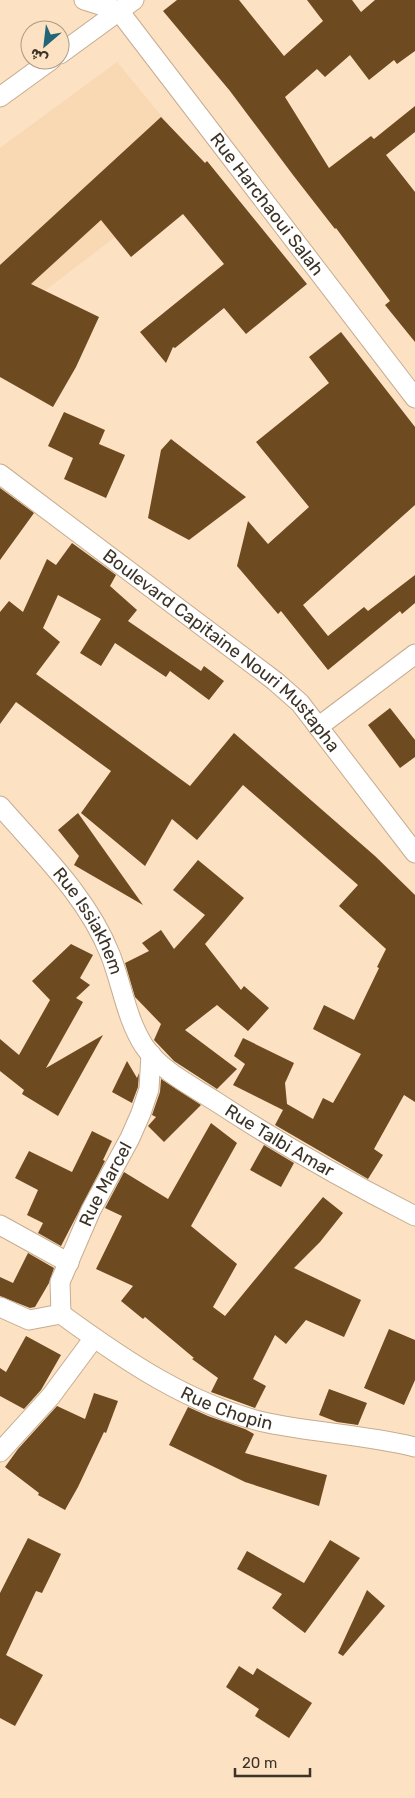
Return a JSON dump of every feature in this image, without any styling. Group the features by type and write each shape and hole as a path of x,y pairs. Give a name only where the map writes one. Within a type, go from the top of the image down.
{"street":[{"path":"84,0 126,6"},
{"path":"70,47 126,6"},
{"name":"Rue Harchaoui Salah","path":"126,6 415,398"},
{"path":"0,97 37,70"},
{"name":"Boulevard Capitaine Nouri Mustapha","path":"0,474 275,681 300,703 415,853"},
{"path":"318,727 415,654"},
{"name":"Rue Issiakhem","path":"0,806 70,886 93,920 110,954 130,1018 144,1046 151,1054"},
{"name":"Rue Talbi Amar","path":"151,1054 163,1068 255,1127 366,1191 415,1216"},
{"name":"Rue Marcel","path":"61,1314 60,1282 91,1210 130,1138 137,1121 149,1089 151,1054"},
{"path":"0,1225 69,1262"},
{"path":"0,1307 29,1320 61,1314"},
{"name":"Rue Chopin","path":"61,1314 129,1362 212,1406 268,1423 415,1447"},
{"path":"0,1452 51,1396 94,1338"}],"shaded area":[{"path":"117,62 196,158 115,237 0,325 0,148"}],"building":[{"path":"177,0 239,0 284,56 323,21 307,0 352,0 361,12 375,0 415,0 415,51 397,64 394,60 369,80 350,55 325,77 317,69 285,97 329,168 371,136 374,139 415,106 415,132 386,155 415,192 415,342 385,305 390,301 336,228 293,175 230,91 163,11"},
{"path":"161,117 205,163 207,161 307,284 246,334 224,308 175,348 173,347 166,363 140,332 224,264 183,214 131,257 101,220 31,284 99,317 76,367 53,407 0,377 0,265"},
{"path":"341,332 415,427 415,505 303,605 328,636 364,607 368,611 415,575 415,603 402,614 400,611 328,670 281,611 278,614 237,566 248,521 268,544 309,507 256,442 329,383 309,357"},
{"path":"64,412 105,430 99,444 125,455 106,498 64,479 73,458 48,446"},
{"path":"171,439 246,497 189,540 148,518 161,450"},
{"path":"0,488 34,513 0,560"},
{"path":"72,543 116,575 110,586 137,610 128,621 201,671 204,666 224,681 209,700 170,671 166,677 115,643 101,666 80,653 101,619 58,595 43,628 60,642 36,674 190,786 234,733 375,856 415,895 415,1102 404,1095 374,1149 383,1155 368,1179 275,1125 283,1110 233,1085 245,1064 234,1056 243,1038 294,1063 285,1083 287,1104 313,1119 323,1098 333,1103 361,1054 313,1029 324,1005 354,1020 386,949 339,906 358,885 243,785 197,840 172,819 145,866 81,813 111,771 16,702 0,724 0,612 9,601 23,612 47,559 56,565"},
{"path":"390,708 415,740 415,757 400,768 368,725"},
{"path":"78,813 143,905 74,865 79,856 58,830"},
{"path":"198,860 244,898 205,944 241,990 244,986 269,1008 248,1031 217,1005 185,1030 237,1069 217,1089 174,1061 154,1040 161,1024 135,997 125,963 149,951 142,943 161,930 174,949 205,915 173,890"},
{"path":"71,944 93,955 80,978 90,985 76,998 83,1002 46,1068 103,1035 58,1116 22,1094 24,1090 0,1071 0,1039 19,1055 50,1000 32,981"},
{"path":"127,1061 137,1078 139,1073 138,1087 132,1103 112,1092"},
{"path":"161,1079 201,1105 164,1142 148,1126 156,1117 152,1115 160,1092"},
{"path":"211,1123 237,1143 191,1226 237,1264 213,1307 225,1316 323,1197 343,1213 320,1242 294,1268 361,1300 344,1337 306,1320 286,1344 275,1335 253,1379 266,1386 255,1408 211,1392 218,1378 192,1359 194,1358 145,1317 143,1319 121,1301 133,1286 96,1269 122,1216 105,1208 124,1172 168,1199"},
{"path":"92,1131 112,1141 103,1160 105,1161 61,1246 38,1233 43,1223 27,1215 38,1190 15,1178 29,1151 72,1172"},
{"path":"264,1145 294,1163 281,1187 250,1170"},
{"path":"28,1253 54,1268 49,1283 35,1307 30,1308 0,1296 0,1277 13,1283"},
{"path":"389,1329 415,1340 415,1380 404,1405 364,1388"},
{"path":"26,1336 61,1355 41,1390 24,1409 0,1396 0,1368 6,1372"},
{"path":"329,1389 367,1403 358,1425 337,1422 319,1415"},
{"path":"94,1393 118,1401 106,1433 104,1432 65,1510 38,1495 39,1493 5,1467 18,1449 57,1406 85,1419"},
{"path":"188,1407 254,1434 245,1453 327,1475 319,1506 245,1482 169,1445"},
{"path":"28,1538 61,1554 42,1593 36,1591 6,1655 43,1675 15,1726 0,1718 0,1593"},
{"path":"330,1540 360,1558 305,1633 272,1608 282,1594 237,1569 247,1551 304,1583"},
{"path":"367,1590 385,1606 343,1656 338,1653"},
{"path":"239,1666 253,1675 257,1668 312,1703 289,1738 255,1716 259,1709 226,1687"}]}
